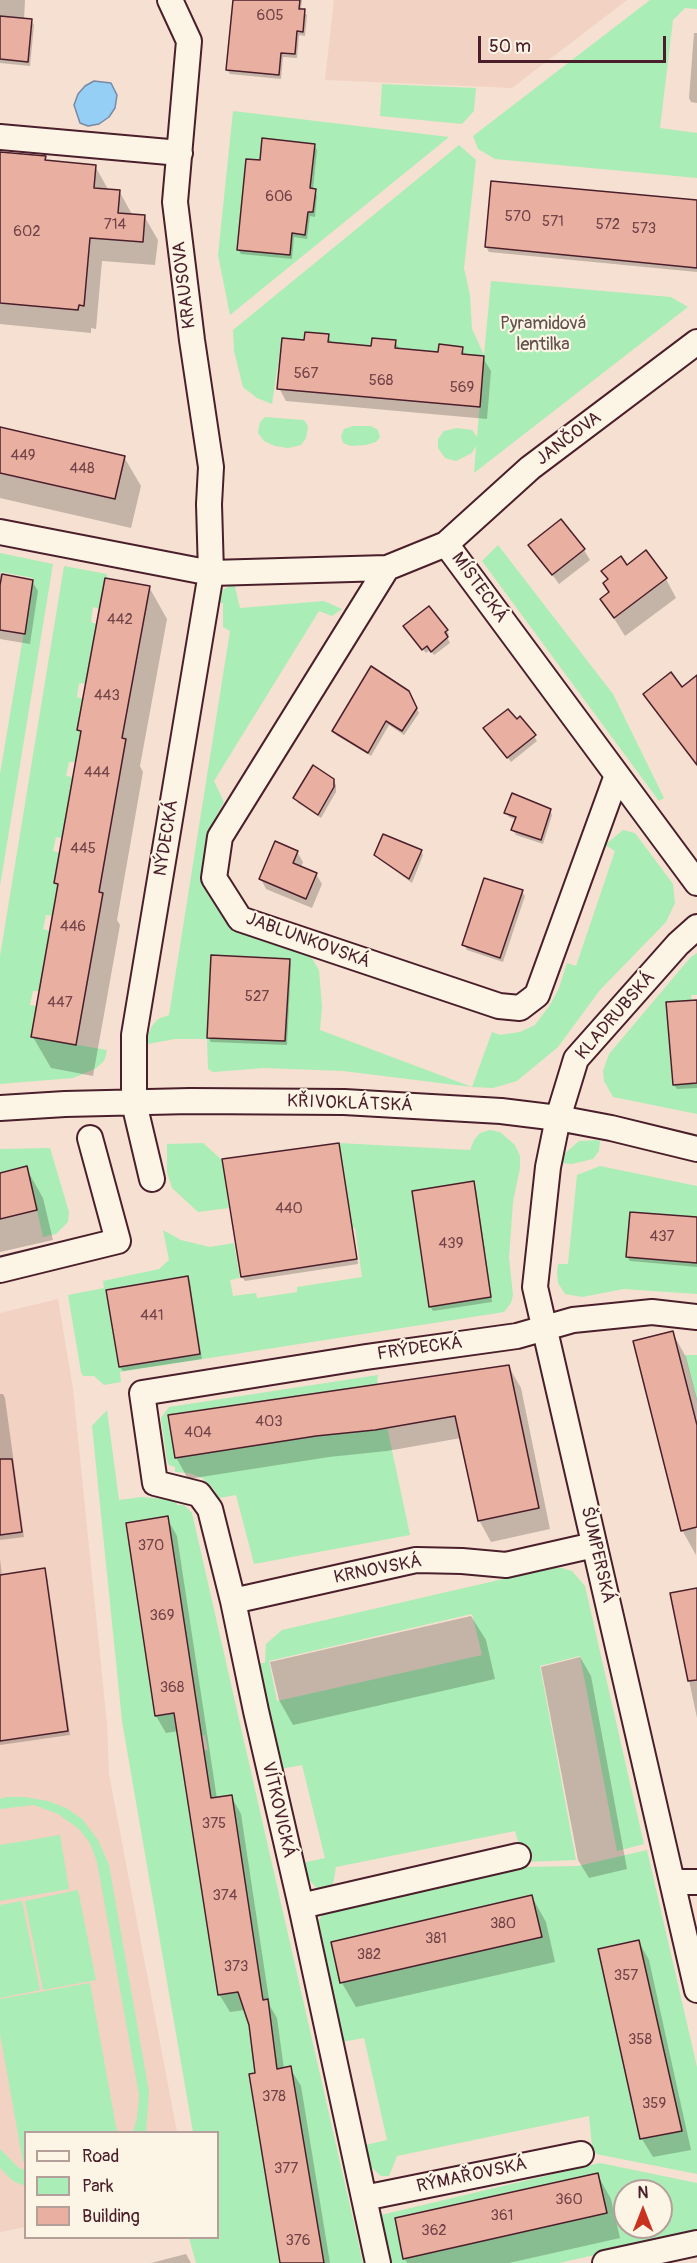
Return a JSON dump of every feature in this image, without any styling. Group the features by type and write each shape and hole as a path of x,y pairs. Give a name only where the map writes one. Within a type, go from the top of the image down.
{"street":[{"name":"KRAUSOVA","path":"170,0 189,41 175,202 211,467 209,504 211,573"},
{"path":"0,136 180,153"},
{"name":"JANČOVA","path":"446,543 530,468 697,342"},
{"name":"MÍSTECKÁ","path":"0,532 211,573 387,568 446,543 697,883"},
{"name":"JABLUNKOVSKÁ","path":"387,568 220,837 214,878 240,919 499,1006 520,1008 537,995 617,774"},
{"name":"NÝDECKÁ","path":"152,1179 134,1103 134,1035 211,573"},
{"name":"KLADRUBSKÁ","path":"558,1118 576,1059 678,944 697,927"},
{"name":"KŘIVOKLÁTSKÁ","path":"0,1108 190,1101 344,1102 501,1111 611,1128 697,1149"},
{"name":"ŠUMPERSKÁ","path":"558,1118 548,1167 535,1287 660,1834 685,1882 697,1990"},
{"path":"0,1270 118,1241 90,1138"},
{"name":"FRÝDECKÁ","path":"142,1393 366,1357 517,1336 573,1320 652,1312 697,1317"},
{"name":"VÍTKOVICKÁ","path":"142,1393 155,1483 199,1494 210,1509 233,1601 301,1906 378,2263"},
{"name":"KRNOVSKÁ","path":"233,1601 416,1560 462,1560 506,1565 594,1545"},
{"path":"301,1906 518,1856"},
{"name":"RÝMAŘOVSKÁ","path":"364,2198 581,2154"},
{"path":"605,2263 697,2243"}],"shaded area":[{"path":"334,0 627,0 512,88 325,80"},
{"path":"58,1299 73,1389 107,1724 109,1774 177,2131 24,2131 24,2227 0,2232 0,1313"}],"green space":[{"path":"650,0 697,0 697,9 685,8 673,20 660,128 697,133 697,178 495,159 478,149 473,136"},
{"path":"382,84 476,88 474,111 462,124 380,116"},
{"path":"233,111 449,137 230,315 218,255","holes":["262,138 315,144 310,188 316,189 313,212 308,212 305,234 292,233 290,255 237,249 246,159 260,160"]},
{"name":"Pyramidová lentilka","path":"459,145 476,160 464,268 470,295 472,329 484,355 491,281 671,297 688,307 474,473 476,446 472,453 456,461 445,458 438,448 438,439 444,431 457,428 472,430 477,437 484,356 462,354 463,347 439,344 438,352 395,348 396,340 372,338 371,346 328,342 328,334 305,332 304,340 282,338 272,404 257,398 243,387 234,351 233,330"},
{"path":"265,417 304,420 308,426 306,438 301,445 288,448 264,441 258,433 260,422"},
{"path":"353,426 371,426 378,430 380,437 376,442 366,445 351,446 343,443 341,436 344,429"},
{"path":"498,545 613,694 664,798 659,801 482,561"},
{"path":"0,553 53,564 0,886 0,774 33,578 1,572 0,575"},
{"path":"64,566 107,574 107,577 100,609 93,607 91,622 97,624 86,684 79,683 77,697 83,699 78,730 81,731 76,762 69,762 66,776 73,777 62,838 56,837 53,851 60,853 55,883 58,884 53,916 46,915 43,929 50,931 39,991 33,991 30,1005 37,1006 32,1037 107,1050 104,1061 95,1069 73,1078 0,1084 0,956"},
{"path":"234,583 240,608 324,601 342,609 332,616 319,611 214,781 224,802 213,822 205,857 207,880 303,949 313,960 319,970 322,1007 320,1030 472,1087 343,1071 264,1068 213,1072 208,1069 207,1039 175,1039 148,1044 147,1037 152,1026 158,1019 169,1015 230,631 223,627 223,603 213,603 220,592","holes":["211,955 289,959 285,1041 207,1038"]},
{"path":"623,830 635,833 673,884 675,903 666,922 600,990 558,1047 517,1081 493,1088 472,1087 492,1032 500,1035 520,1032 535,1025 550,1005 559,988 567,963 576,966 615,851 605,845"},
{"path":"697,953 697,995 691,995 692,1001 666,1002 672,1084 697,1084 697,1114 613,1097 604,1081 603,1071 609,1054 690,958"},
{"path":"490,1130 500,1132 515,1145 520,1156 520,1168 513,1202 509,1258 513,1295 511,1303 504,1312 120,1372 121,1382 104,1385 94,1376 83,1376 68,1295 104,1288 103,1281 159,1269 169,1260 163,1230 181,1240 210,1247 234,1243 240,1278 230,1280 233,1296 256,1293 257,1298 297,1292 297,1287 362,1277 355,1228 351,1228 339,1143 470,1150 480,1133","holes":["474,1182 491,1297 429,1306 412,1191","188,1276 200,1354 172,1359 144,1345 147,1363 119,1367 106,1290"]},
{"path":"600,1140 599,1151 593,1159 572,1164 562,1163 563,1155 579,1141"},
{"path":"203,1143 222,1160 229,1208 198,1212 172,1188 167,1172 167,1144"},
{"path":"50,1148 69,1212 68,1222 56,1234 43,1237 27,1167 0,1173 0,1149"},
{"path":"600,1166 697,1186 697,1217 630,1212 626,1257 697,1263 697,1294 624,1289 582,1297 565,1294 558,1283 557,1272 558,1264 568,1264 577,1175"},
{"path":"685,1355 697,1355 697,1401"},
{"path":"378,1375 377,1380 410,1535 254,1564 236,1495 219,1498 202,1478 189,1473 175,1472 175,1467 169,1465 161,1418 169,1407","holes":["364,1387 316,1436 175,1458 169,1415"]},
{"path":"107,1410 119,1500 142,1497 176,1500 177,1505 184,1505 192,1513 363,2263 324,2263 291,2066 249,2074 280,2263 196,2263 189,2239 219,2239 219,2131 193,2131 122,1721 92,1426","holes":["167,1516 197,1709 155,1716 126,1524","199,1732 200,1736 205,1735 208,1750 202,1751 205,1766 184,1770 178,1735","232,1795 261,1988 218,1995 189,1802","268,1999 275,2054 253,2057 246,2003"]},
{"path":"551,1568 572,1571 585,1586 644,1844 617,1851 580,1656 540,1666 576,1860 524,1862 515,1831 336,1867 332,1890 317,1888 306,1877 302,1863 325,1858 302,1765 281,1769 257,1663 265,1663 266,1644 282,1630","holes":["472,1614 482,1655 277,1701 269,1661"]},
{"path":"25,1797 48,1801 66,1808 82,1819 98,1840 109,1865 149,2092 146,2131 133,2131 139,2095 97,1862 90,1843 79,1829 58,1814 34,1805 0,1809 0,1799"},
{"path":"60,1835 69,1889 0,1901 0,1845"},
{"path":"647,1850 697,2067 697,2174 596,2154 592,2146 589,2116 397,2156 389,2176 381,2176 370,2166 365,2145 387,2140 364,2038 342,2042 317,1932 318,1921 323,1914 524,1867 578,1866","holes":["532,1896 541,1937 340,1983 331,1942","639,1940 682,2131 641,2139 598,1949"]},
{"path":"78,1890 96,1980 43,1990 25,1901"},
{"path":"22,1901 40,1990 0,1998 0,1905"},
{"path":"90,1983 117,2131 24,2131 23,2162 0,2034 0,1999"},
{"path":"0,2149 19,2168 24,2170 24,2186 13,2181 0,2168"},
{"path":"600,2163 697,2183 697,2232 673,2237 673,2179 613,2179 613,2239 666,2239 559,2263 392,2263 381,2215","holes":["598,2173 607,2213 403,2259 395,2218"]}],"water":[{"path":"94,81 111,83 117,95 115,108 109,117 99,124 88,126 80,123 74,105 78,94"}],"building":[{"path":"233,0 300,0 299,9 305,9 303,32 297,31 295,54 281,53 279,75 226,70"},
{"path":"0,16 32,19 28,62 0,59"},
{"path":"262,138 315,144 310,188 316,189 313,212 308,212 305,235 292,233 290,255 237,250 246,159 260,160"},
{"path":"0,152 46,156 45,160 96,165 94,188 120,190 118,213 145,215 143,242 90,238 84,306 79,305 78,310 0,303"},
{"path":"491,181 697,200 697,268 485,247"},
{"path":"305,332 329,334 328,342 371,346 372,338 396,340 395,348 438,352 439,344 463,347 462,354 484,356 480,407 277,389 282,338 304,340"},
{"path":"0,427 125,456 115,499 0,473"},
{"path":"561,519 585,549 552,575 528,545"},
{"path":"646,550 667,578 614,618 600,599 609,592 603,583 608,579 601,571 621,556 627,565"},
{"path":"2,574 33,580 25,634 0,630"},
{"path":"105,578 150,586 122,738 126,739 99,892 103,893 76,1045 31,1037 58,884 54,883 81,731 77,730"},
{"path":"429,606 448,630 445,632 448,637 431,652 427,646 422,650 403,626"},
{"path":"371,666 409,691 417,708 402,731 386,721 368,753 332,731"},
{"path":"671,672 682,687 697,675 697,765 643,694"},
{"path":"508,709 517,719 520,716 536,735 507,758 483,728"},
{"path":"313,765 334,779 334,787 318,815 293,798"},
{"path":"512,793 551,809 541,840 511,830 516,817 504,813"},
{"path":"383,834 422,850 409,879 374,855"},
{"path":"275,841 298,851 293,863 317,873 306,899 259,879"},
{"path":"484,878 523,890 500,958 462,945"},
{"path":"211,955 290,959 285,1041 207,1038"},
{"path":"697,1000 697,1083 673,1085 666,1002"},
{"path":"339,1143 357,1259 241,1277 222,1159"},
{"path":"27,1166 37,1210 0,1219 0,1173"},
{"path":"474,1181 491,1297 429,1307 412,1191"},
{"path":"630,1212 697,1217 697,1263 626,1257"},
{"path":"188,1276 200,1354 119,1367 106,1290"},
{"path":"673,1331 697,1425 697,1527 681,1531 633,1341"},
{"path":"509,1365 539,1508 478,1521 455,1416 375,1430 316,1436 175,1458 168,1415"},
{"path":"0,1459 12,1459 22,1532 0,1535"},
{"path":"168,1516 211,1798 232,1795 263,2000 268,1999 277,2069 291,2066 324,2263 280,2263 249,2074 255,2073 249,2025 238,1992 218,1995 174,1713 155,1716 126,1523"},
{"path":"45,1568 68,1731 0,1741 0,1575"},
{"path":"697,1588 697,1680 688,1681 670,1593"},
{"path":"532,1895 542,1937 340,1983 331,1942"},
{"path":"639,1940 682,2131 640,2139 598,1949"},
{"path":"598,2173 607,2213 403,2259 395,2218"}]}
